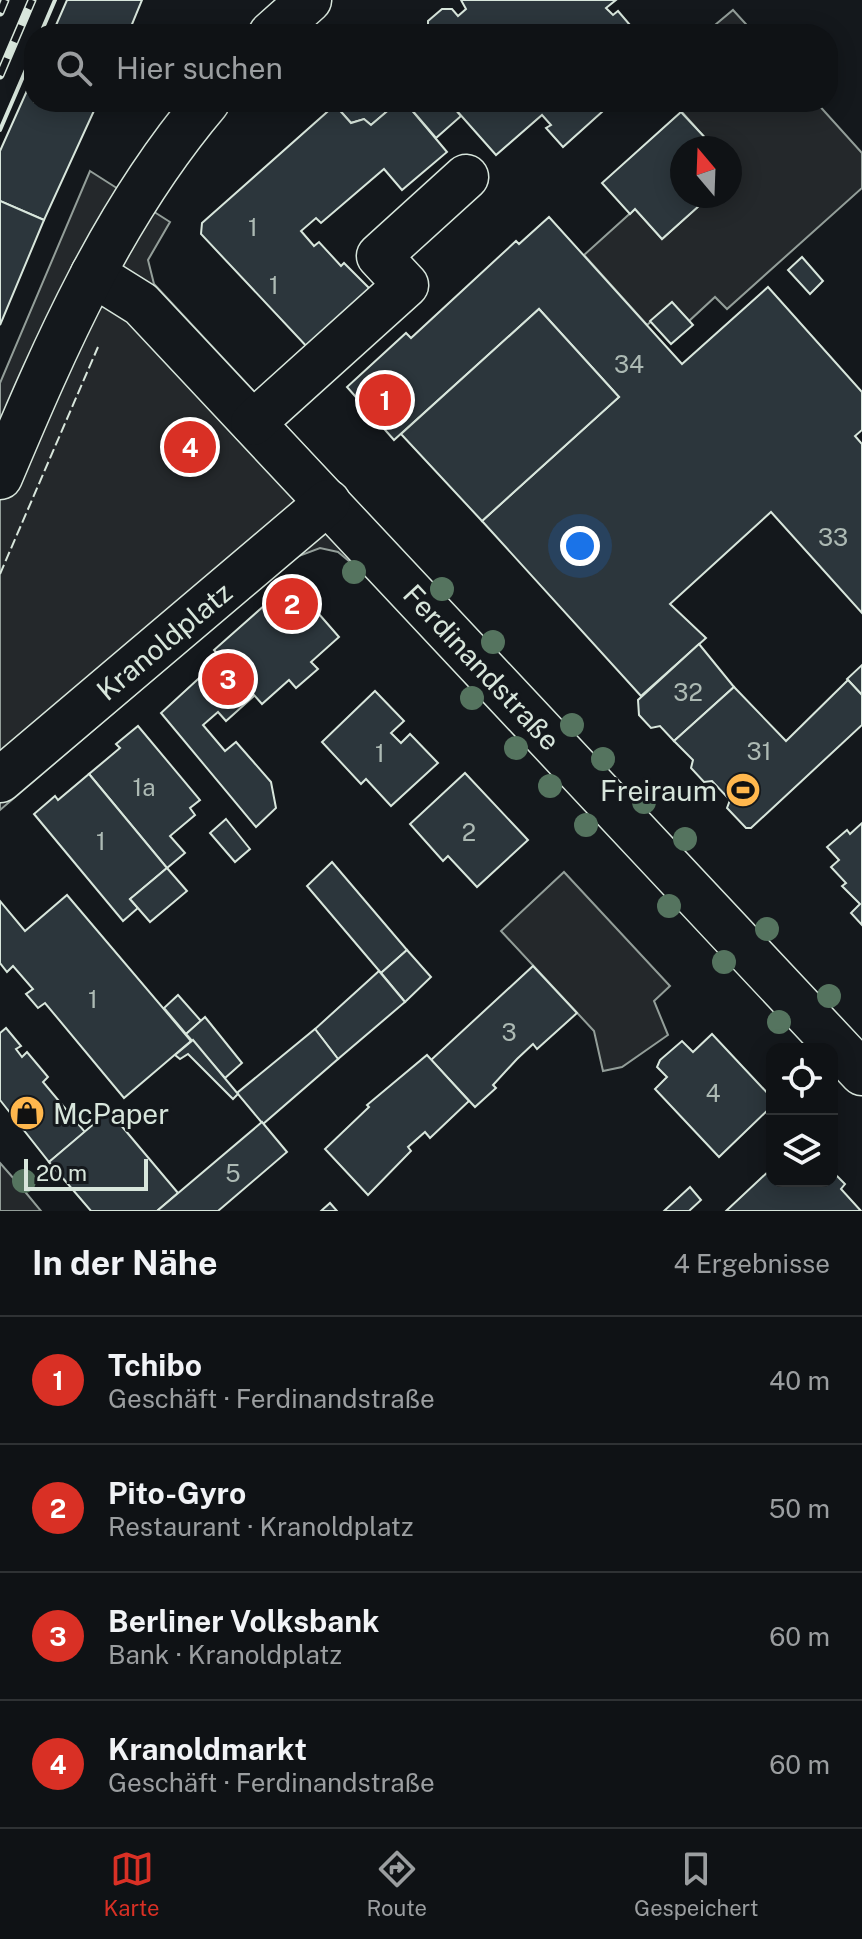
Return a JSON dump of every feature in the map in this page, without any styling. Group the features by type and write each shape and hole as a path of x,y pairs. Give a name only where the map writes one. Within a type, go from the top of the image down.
{"street":[{"path":"282,24 309,0"},
{"path":"0,477 59,337 93,274 135,198 200,112"},
{"path":"253,423 406,285 379,256 466,177"},
{"name":"Ferdinandstraße","path":"93,274 141,304 862,1073"},
{"name":"Kranoldplatz","path":"0,780 328,502"}],"shaded area":[{"path":"733,10 746,24 716,24"},
{"path":"682,112 825,112 862,153 862,188 727,309 715,297 689,321 672,303 647,325 584,255 635,209 662,239 697,208 742,208 742,136 703,136"},
{"path":"90,171 170,222 148,260 154,284 383,530 350,562 338,552 320,548 296,557 0,810 0,383"},
{"path":"564,872 670,986 654,1001 668,1035 622,1067 603,1071 594,1031 501,931"},
{"path":"0,1163 22,1188 41,1211 0,1211"}],"building":[{"path":"67,0 142,0 132,24 56,24"},
{"path":"461,0 616,0 606,8 613,15 618,11 629,24 428,24 442,9 452,9 458,16 466,9"},
{"path":"24,97 24,112 93,112 44,220 0,201 0,151"},
{"path":"327,112 341,112 351,123 364,119 371,125 386,112 413,112 447,152 402,190 384,169 321,223 316,218 301,231 314,246 319,242 341,266 344,263 375,294 310,350 201,234 202,223"},
{"path":"341,112 386,112 371,125 364,119 351,123"},
{"path":"414,112 458,112 461,116 436,138"},
{"path":"458,112 602,112 563,147 546,128 551,125 542,115 496,155"},
{"path":"681,112 703,136 670,136 670,208 697,208 662,239 635,209 630,214 602,183"},
{"path":"0,201 44,220 0,325"},
{"path":"549,217 682,364 768,287 862,392 862,430 855,436 862,444 862,613 771,512 670,604 706,638 641,696 482,521 619,397 539,309 394,440 347,387 406,333 411,338 516,241 519,244"},
{"path":"802,257 823,281 810,294 788,270"},
{"path":"672,302 693,325 671,344 650,321"},
{"path":"539,309 619,397 482,521 401,434"},
{"path":"291,582 339,637 311,662 318,669 296,688 289,680 262,704 214,650"},
{"path":"699,644 734,687 674,741 660,726 651,728 639,715 638,700"},
{"path":"221,658 254,696 226,721 218,712 203,725 225,751 236,742 271,782 276,808 256,827 161,713"},
{"path":"862,665 862,695 847,679"},
{"path":"848,680 862,695 862,725 751,828 746,828 727,808 730,800 712,781 704,782 691,768 693,760 674,741 734,687 786,741"},
{"path":"375,691 404,721 391,733 401,743 410,734 438,763 391,806 366,779 361,784 322,742"},
{"path":"138,726 200,800 190,808 195,815 170,836 185,853 167,868 89,774 120,748 116,744"},
{"path":"465,773 528,840 477,887 448,856 443,861 410,824"},
{"path":"89,774 167,868 130,899 138,908 123,921 34,814 55,796 58,800"},
{"path":"226,819 250,849 235,862 210,833"},
{"path":"862,823 862,925 851,913 860,904 842,886 846,883 831,867 839,860 827,847 847,830 850,834"},
{"path":"332,862 407,950 381,973 307,886"},
{"path":"167,868 187,891 150,922 130,899"},
{"path":"67,895 191,1041 124,1098 45,1003 38,1008 26,994 33,989 13,966 7,972 0,963 0,901 25,931"},
{"path":"407,950 431,977 405,1002 381,973"},
{"path":"533,966 577,1013 537,1049 533,1044 493,1085 496,1088 475,1107 431,1060"},
{"path":"379,971 405,1002 338,1059 315,1029"},
{"path":"178,995 201,1021 186,1034 164,1008"},
{"path":"205,1017 242,1063 225,1078 186,1034"},
{"path":"6,1028 21,1046 16,1049 22,1057 27,1052 48,1077 43,1082 85,1132 49,1162 0,1100 0,1033"},
{"path":"315,1029 338,1059 263,1124 237,1093"},
{"path":"712,1034 766,1092 766,1112 719,1157 655,1089 667,1077 657,1067 660,1060 682,1041 693,1052"},
{"path":"193,1040 238,1094 233,1099 188,1054 180,1059 175,1055"},
{"path":"427,1055 469,1101 430,1138 425,1132 408,1147 411,1151 368,1195 325,1149 369,1107 367,1105"},
{"path":"109,1111 178,1193 157,1211 91,1211 49,1162"},
{"path":"262,1122 287,1152 218,1211 157,1211"},
{"path":"766,1174 766,1187 838,1187 838,1177 845,1184 841,1189 861,1211 726,1211"},
{"path":"690,1187 701,1200 689,1211 664,1211"},
{"path":"330,1203 337,1211 321,1211"}],"railway":[{"path":"0,12 5,0"},
{"path":"0,75 32,0"}],"fence":[{"path":"0,574 98,347"}],"wall":[{"path":"45,24 55,0"},
{"path":"0,130 24,74"}],"place":[{"name":"Tchibo","path":"385,400"},
{"name":"Kranoldmarkt","path":"190,447"},
{"name":"Pito-Gyro","path":"292,604"},
{"name":"Berliner Volksbank","path":"228,679"},
{"name":"Freiraum","path":"743,790"},
{"name":"McPaper","path":"27,1113"}]}
